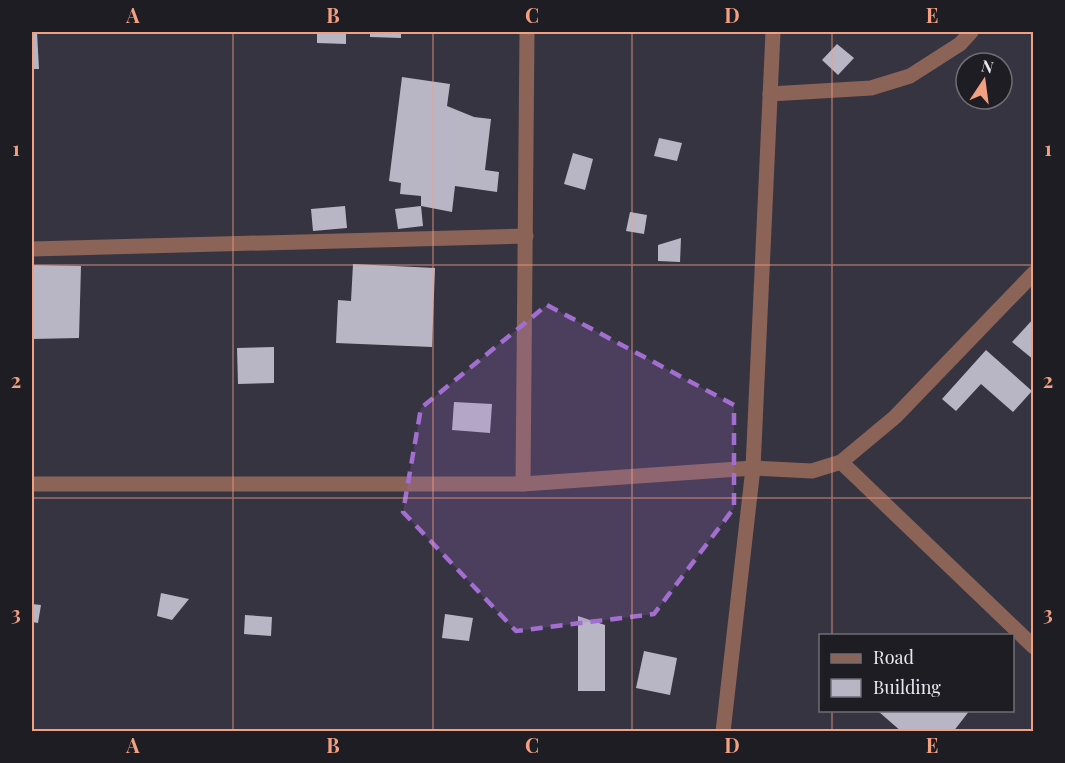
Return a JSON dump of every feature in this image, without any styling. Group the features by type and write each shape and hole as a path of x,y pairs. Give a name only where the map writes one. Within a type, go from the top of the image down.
{"street":[{"path":"523,484 526,32"},
{"path":"723,732 753,468 773,32"},
{"path":"770,94 871,88 881,85 910,76 960,44 971,32"},
{"path":"32,249 526,236"},
{"path":"32,484 523,484 753,468 812,471 841,462 895,417 1034,273"},
{"path":"841,462 1034,647"}],"highlighted area":[{"path":"547,305 734,405 734,508 654,614 516,631 403,512 421,408"}],"building":[{"path":"32,32 37,32 39,69 32,69"},
{"path":"317,32 346,32 346,44 317,43"},
{"path":"370,32 401,32 401,38 370,37"},
{"path":"837,44 854,58 838,75 822,60"},
{"path":"402,77 450,84 447,106 474,117 491,119 485,170 499,172 497,192 455,186 452,212 421,206 421,196 400,194 401,183 389,181"},
{"path":"659,138 682,143 677,161 654,156"},
{"path":"573,153 593,159 585,190 564,184"},
{"path":"345,206 347,228 313,231 311,209"},
{"path":"421,206 423,226 398,229 395,209"},
{"path":"630,212 647,215 644,234 626,231"},
{"path":"681,238 680,262 658,261 658,245"},
{"path":"353,264 435,268 432,347 336,343 338,300 351,301"},
{"path":"32,265 81,266 79,338 32,339"},
{"path":"1034,318 1034,360 1012,342"},
{"path":"274,347 274,383 238,384 237,348"},
{"path":"986,350 1032,391 1013,412 981,384 956,411 942,399"},
{"path":"454,402 492,404 490,433 452,430"},
{"path":"161,593 189,599 172,620 157,616"},
{"path":"32,604 41,605 38,623 32,622"},
{"path":"445,614 473,618 469,641 442,638"},
{"path":"245,615 272,617 271,636 244,634"},
{"path":"578,616 605,625 605,691 578,691"},
{"path":"644,651 677,658 670,695 636,688"},
{"path":"879,712 968,712 953,732 902,732"}]}
